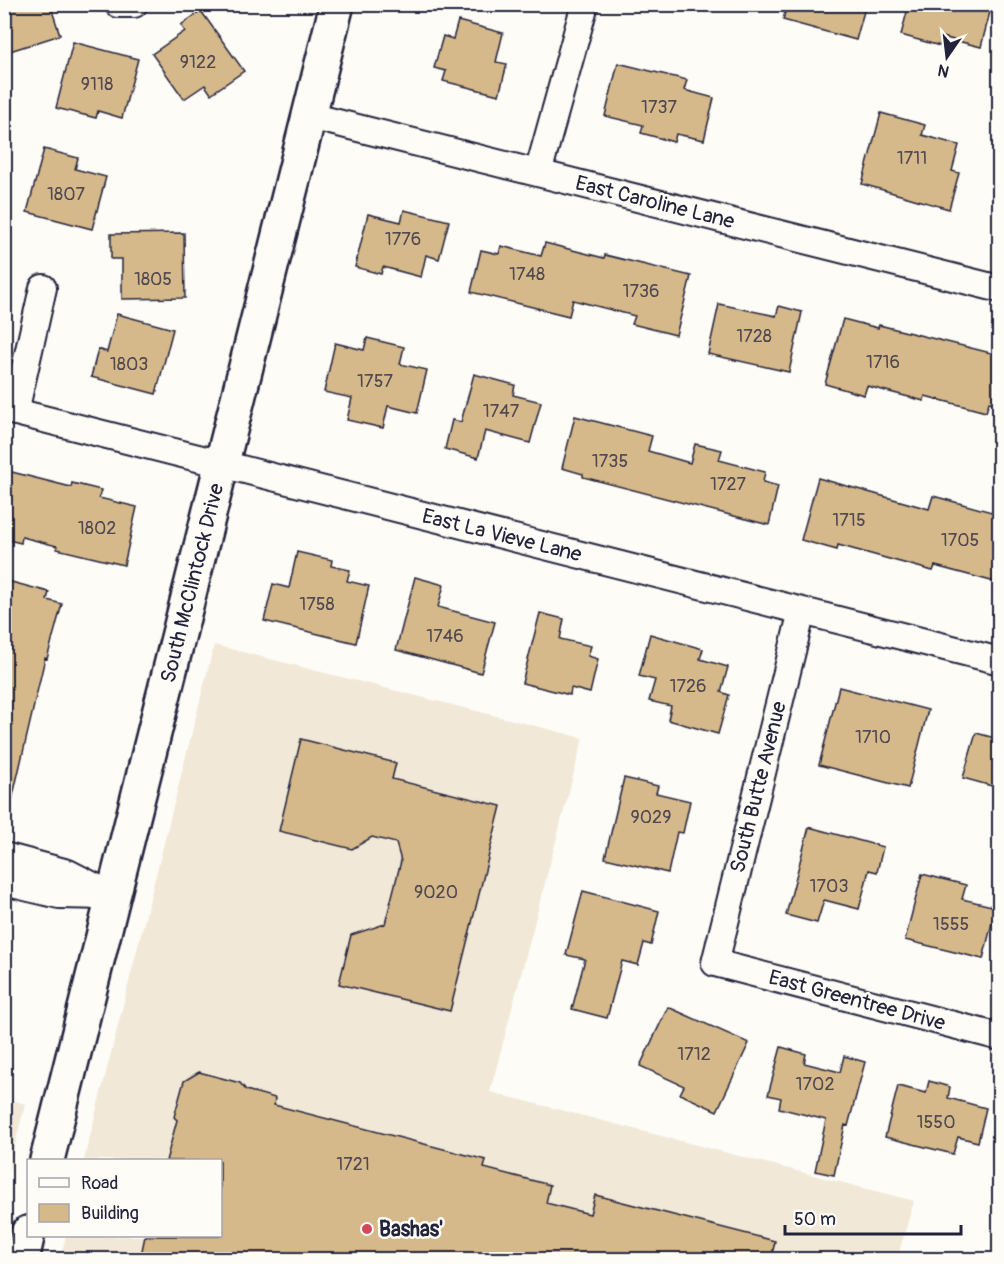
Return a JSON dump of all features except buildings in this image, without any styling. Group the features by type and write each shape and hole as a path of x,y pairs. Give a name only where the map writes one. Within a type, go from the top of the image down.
{"main road":[{"name":"South McClintock Drive","path":"48,1159 337,4"},
{"path":"22,1260 27,1237"}],"street":[{"path":"118,4 134,4"},
{"path":"538,173 585,4"},
{"name":"East Caroline Lane","path":"310,116 999,289"},
{"path":"10,410 43,288"},
{"name":"East La Vieve Lane","path":"10,410 999,661"},
{"name":"South Butte Avenue","path":"716,963 802,610"},
{"path":"4,856 68,873 114,896"},
{"path":"4,882 59,895 114,896"},
{"name":"East Greentree Drive","path":"716,963 999,1037"}],"shaded area":[{"path":"214,645 583,738 490,1092 914,1201 897,1259 60,1260 66,1237 222,1237 222,1159 84,1159"},
{"path":"4,1098 25,1104 5,1186"}],"place":[{"name":"Bashas'","path":"367,1229"}]}
